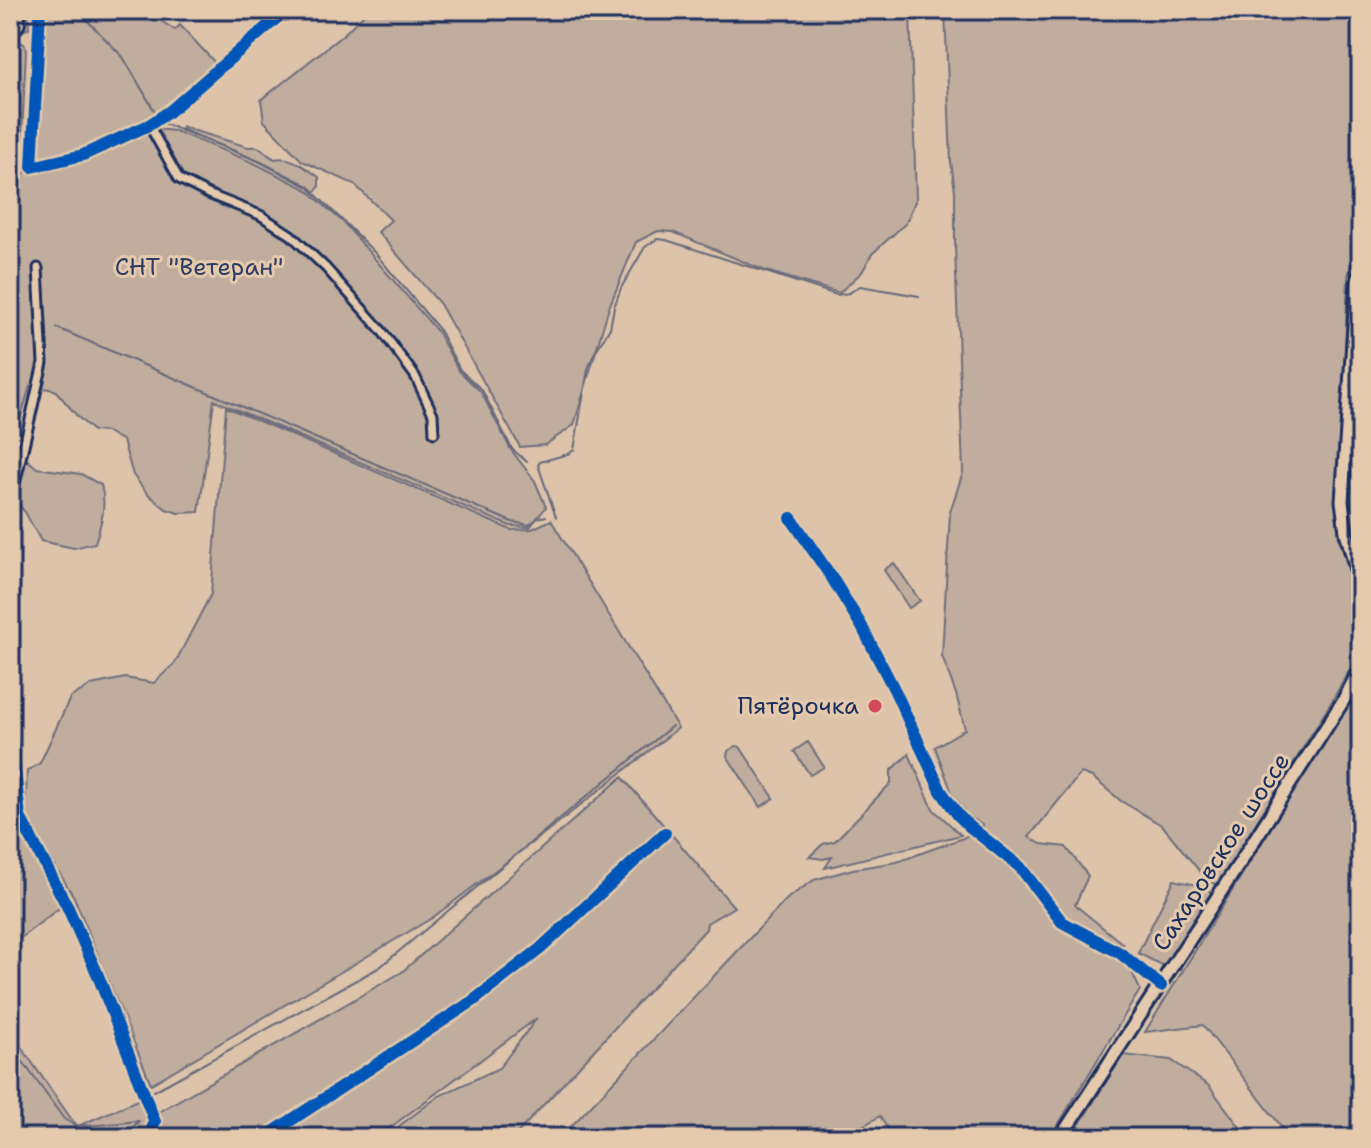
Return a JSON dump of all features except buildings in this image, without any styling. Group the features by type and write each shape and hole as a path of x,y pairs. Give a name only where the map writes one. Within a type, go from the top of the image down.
{"main road":[{"path":"1361,269 1357,284 1342,501 1346,532 1361,588"},
{"name":"Сахаровское шоссе","path":"1060,1138 1357,684 1361,667"}],"street":[{"path":"17,29 21,10"},
{"path":"40,10 32,167 83,155 149,125 170,111 283,13"},
{"path":"269,10 283,13"},
{"path":"149,125 179,179 260,215 291,235 326,268 382,331 415,376 433,414 434,433"},
{"path":"10,506 43,363 38,268"},
{"path":"791,518 861,625 949,804 963,821 1020,867 1062,922 1120,953 1161,986"},
{"path":"10,723 20,817 68,908 91,960 155,1122 152,1126 158,1138"},
{"path":"264,1138 473,1001 540,949 665,833"}],"green space":[{"path":"10,10 28,10 29,28 12,37 24,44 26,49 21,160 10,162"},
{"path":"44,10 144,10 175,30 180,25 217,65 151,122 82,153 43,163 36,153"},
{"path":"368,10 910,10 916,199 906,223 872,254 862,272 839,293 763,270 673,232 658,231 636,242 609,307 574,425 545,445 520,447 440,304 378,232 391,220 354,184 302,161 264,121 261,100 344,34"},
{"path":"945,10 1361,10 1361,229 1348,276 1336,507 1339,540 1360,601 1361,649 1218,886 1205,878 1163,826 1121,801 1092,777 1081,773 1029,837 1041,844 1066,847 1088,876 1075,905 1123,944 1119,959 1132,972 1140,990 1050,1138 893,1138 880,1116 842,1138 560,1138 788,898 814,880 853,869 897,862 963,838 983,826 968,815 952,793 935,747 965,729 942,656 950,512 963,472 955,191"},
{"path":"182,127 261,148 275,159 293,161 319,177 319,187 315,192 259,161"},
{"name":"СНТ \"Ветеран\"","path":"155,129 175,131 254,163 306,189 344,223 437,331 459,371 481,392 511,450 535,481 546,507 530,527 510,526 214,400 199,512 179,513 166,509 147,493 133,475 123,441 107,432 93,431 55,390 30,386 12,447 37,468 81,474 101,485 103,500 95,543 74,548 41,541 25,512 10,494 10,175 69,165"},
{"path":"1361,326 1361,565 1349,523 1348,499"},
{"path":"226,407 511,530 532,529 551,520 678,728 432,918 151,1084 74,897 25,817 27,771 40,763 70,698 91,685 125,678 154,683 175,663 211,594"},
{"path":"894,563 920,601 909,608 884,570"},
{"path":"1361,692 1361,1138 1290,1138 1203,1025 1145,1032 1344,709"},
{"path":"808,742 824,767 810,775 794,751"},
{"path":"740,747 774,798 761,807 727,756 728,751"},
{"path":"909,754 933,809 961,835 825,868 832,857 809,857 823,844 835,841 891,783 891,771"},
{"path":"622,777 734,907 707,923 706,929 513,1138 383,1138 439,1096 499,1068 537,1018 376,1138 164,1138 155,1114 402,972"},
{"path":"10,783 19,821 62,906 10,946"},
{"path":"1174,880 1201,886 1213,895 1167,965 1161,965 1138,953"},
{"path":"17,1041 78,1126 142,1098 158,1138 10,1138 10,1046"},
{"path":"1123,1055 1171,1060 1209,1086 1248,1138 1071,1138"}],"waterway":[{"path":"77,10 123,57 154,110"},
{"path":"165,124 258,161 308,187 374,252 438,328 460,370 482,390 512,449 527,462"},
{"path":"556,517 538,465 574,450 588,369 610,328 621,288 645,247 657,239 837,295 849,293 860,286 919,296"},
{"path":"57,328 512,522 529,525 546,516"},
{"path":"154,1091 380,967 672,726"},
{"path":"13,1048 64,1119 76,1126 139,1121 122,1138"}],"cycle path":[{"path":"40,10 32,167 83,155 149,125 170,111 286,10"},
{"path":"791,518 861,625 941,791 958,815 1020,867 1062,922 1120,953 1161,986"},
{"path":"10,723 20,817 68,908 97,973 155,1122 152,1126 158,1138"},
{"path":"264,1138 473,1001 540,949 665,833"}],"place":[{"name":"Пятёрочка","path":"875,706"}]}
